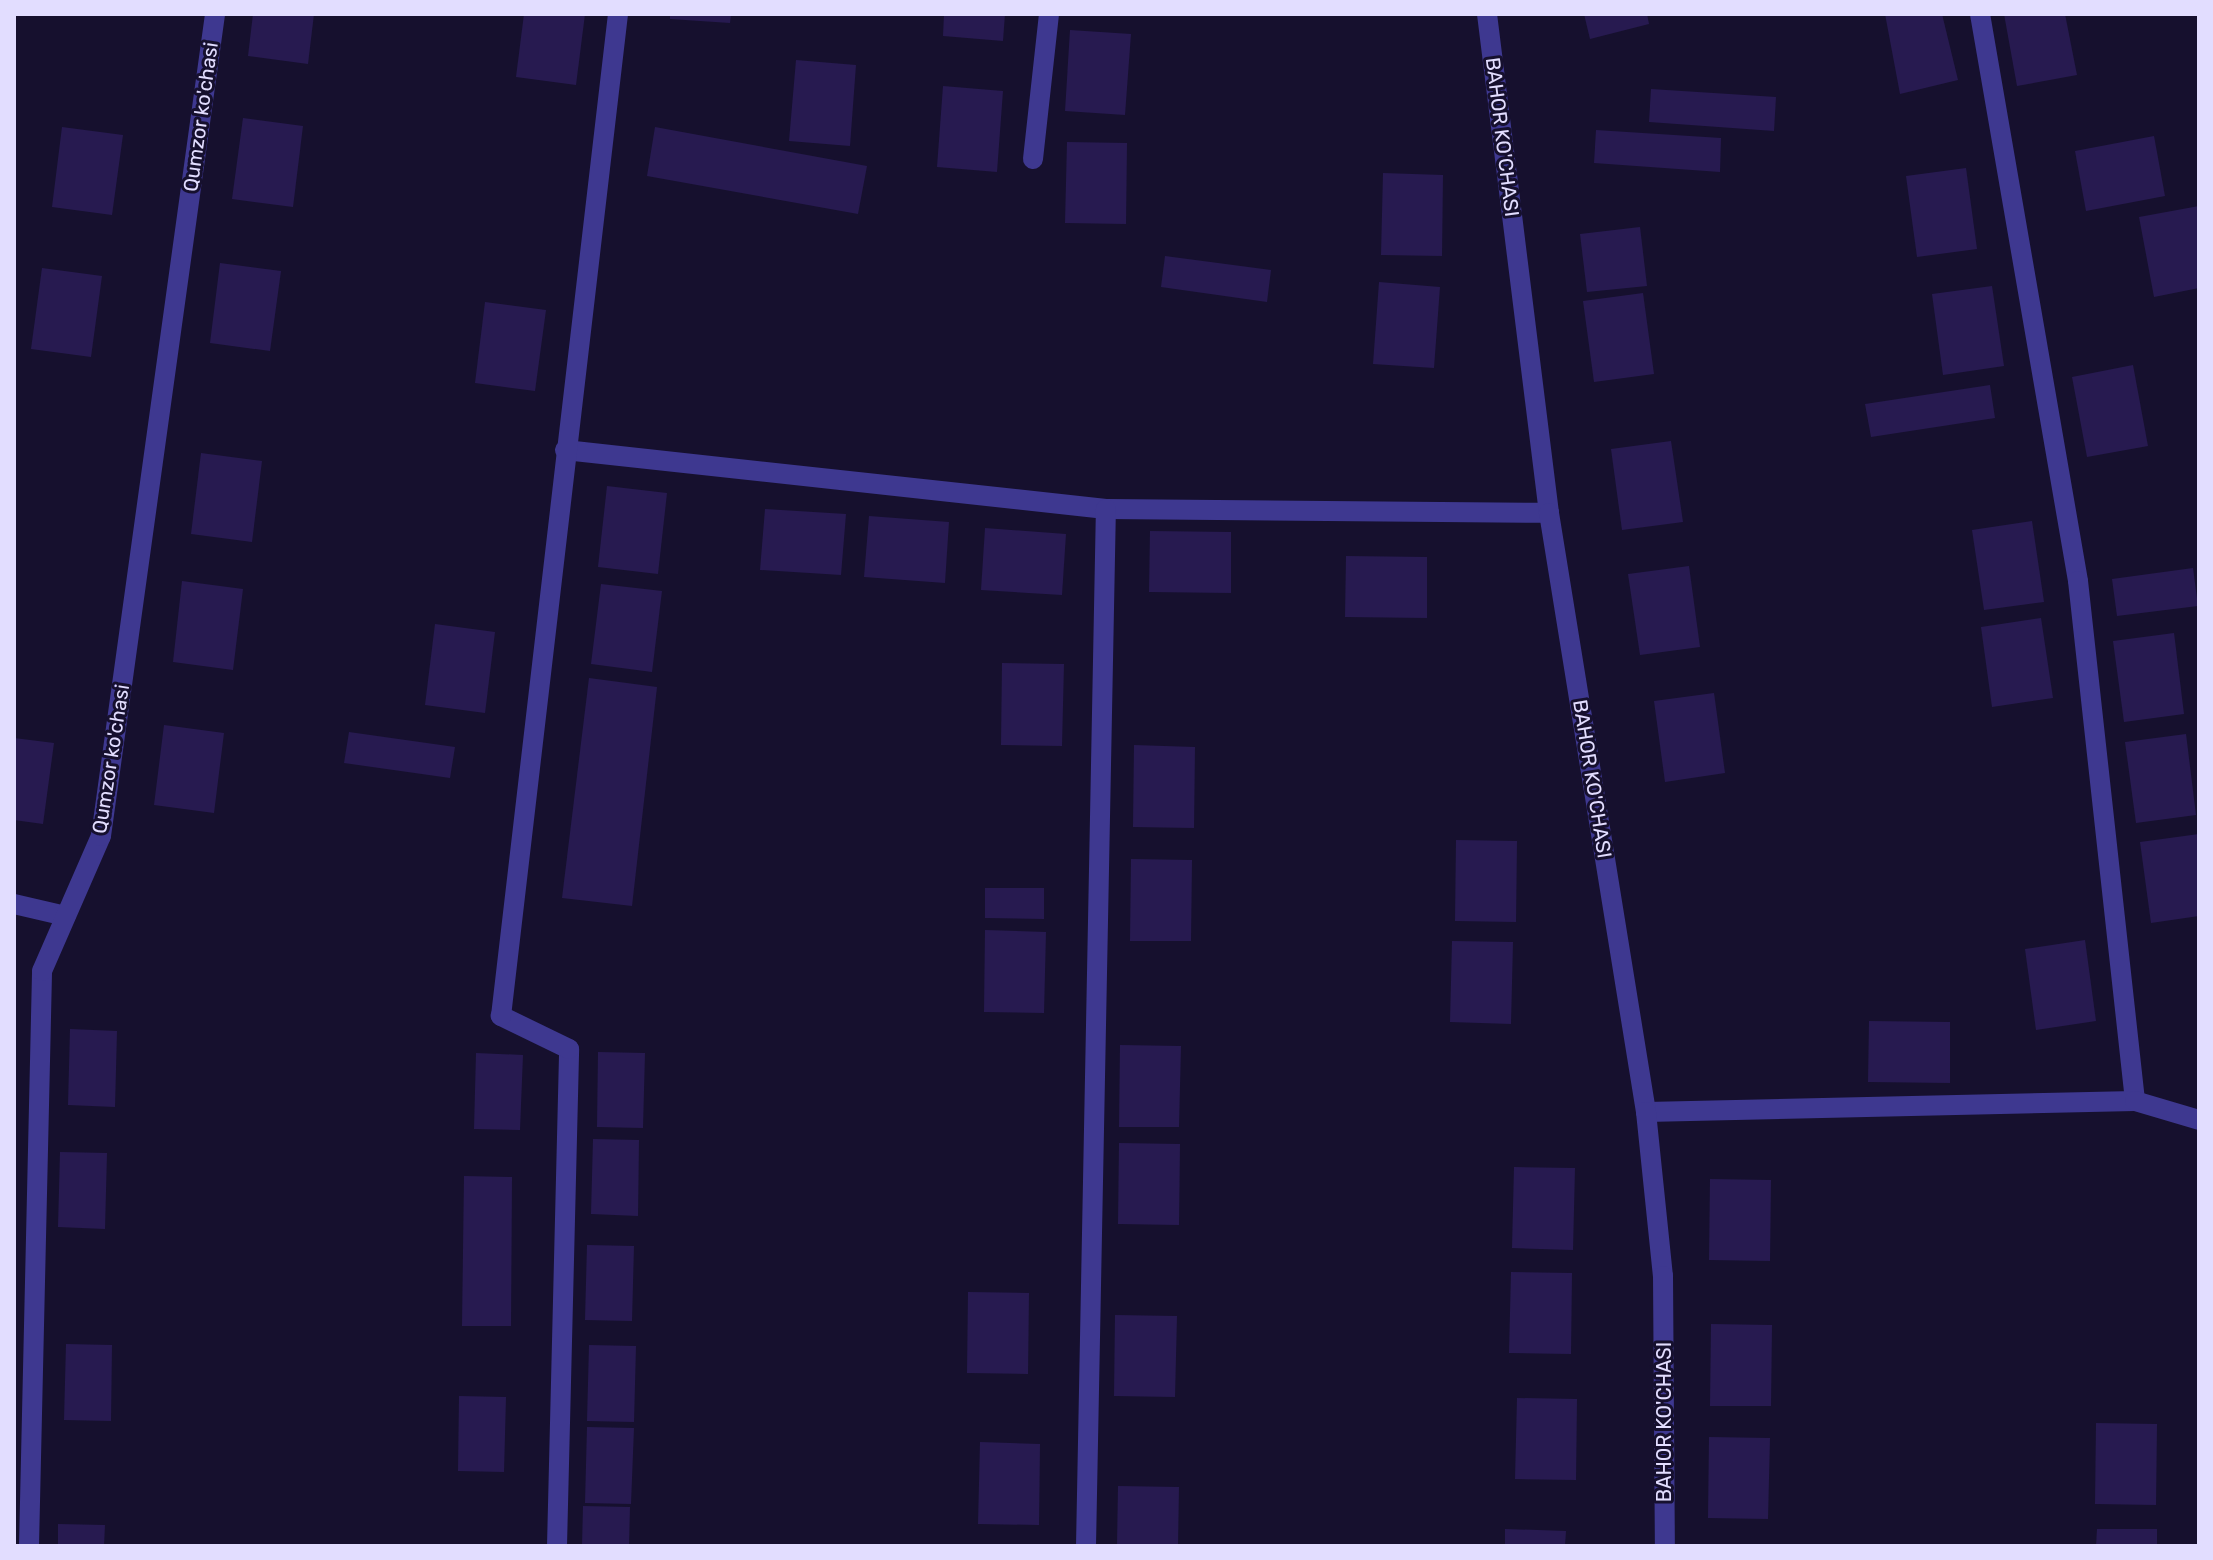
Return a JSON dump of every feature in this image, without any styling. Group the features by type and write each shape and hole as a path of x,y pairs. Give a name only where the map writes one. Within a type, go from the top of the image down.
{"street":[{"name":"Qumzor ko'chasi","path":"29,1546 42,971 101,836 215,14"},
{"path":"557,1546 569,1049 501,1016 618,14"},
{"path":"1033,159 1049,14"},
{"name":"BAHOR KO'CHASI","path":"1487,14 1549,513 1646,1112 1663,1276 1665,1546"},
{"path":"1980,14 2078,581 2135,1101"},
{"path":"565,450 1106,509 1549,513"},
{"path":"1086,1546 1106,509"},
{"path":"14,904 66,916"},
{"path":"1646,1112 2135,1101 2199,1120"}],"building":[{"path":"253,14 314,14 308,64 248,56"},
{"path":"524,14 585,14 576,85 516,77"},
{"path":"670,14 731,14 730,23 670,19"},
{"path":"944,14 1005,14 1003,41 943,36"},
{"path":"1584,14 1647,14 1649,24 1590,39"},
{"path":"1885,14 1942,14 1958,80 1900,94"},
{"path":"2004,14 2065,14 2077,75 2017,86"},
{"path":"1070,30 1131,34 1125,115 1065,111"},
{"path":"796,60 856,65 850,146 789,141"},
{"path":"943,86 1003,91 997,172 937,167"},
{"path":"1651,89 1776,97 1774,131 1649,122"},
{"path":"243,118 303,126 293,207 232,199"},
{"path":"62,127 123,135 112,215 52,207"},
{"path":"655,127 867,166 858,214 647,176"},
{"path":"1596,130 1721,138 1720,172 1594,163"},
{"path":"2154,136 2165,196 2086,211 2075,151"},
{"path":"1067,142 1127,143 1126,224 1065,223"},
{"path":"1966,168 1977,249 1917,257 1906,176"},
{"path":"1383,173 1443,175 1442,256 1381,255"},
{"path":"2199,206 2199,288 2154,297 2139,217"},
{"path":"1640,227 1647,286 1587,292 1580,234"},
{"path":"1165,256 1271,270 1267,302 1161,287"},
{"path":"220,263 281,271 270,351 210,343"},
{"path":"42,268 102,276 91,357 31,349"},
{"path":"1379,282 1440,287 1434,368 1373,364"},
{"path":"1992,286 2004,366 1943,375 1932,294"},
{"path":"1643,293 1654,374 1594,382 1583,301"},
{"path":"485,302 546,310 535,391 475,383"},
{"path":"2133,365 2148,446 2087,457 2072,377"},
{"path":"1990,385 1995,418 1871,437 1865,404"},
{"path":"1671,441 1683,522 1622,530 1611,449"},
{"path":"201,453 262,461 252,542 191,534"},
{"path":"607,486 667,493 658,574 598,567"},
{"path":"765,509 846,514 841,575 760,570"},
{"path":"869,516 949,522 945,583 864,577"},
{"path":"2032,521 2044,602 1984,610 1972,530"},
{"path":"985,528 1066,534 1062,595 981,590"},
{"path":"1150,531 1231,532 1231,593 1149,592"},
{"path":"1346,556 1427,557 1427,618 1345,617"},
{"path":"1689,566 1700,647 1640,655 1628,574"},
{"path":"2193,568 2198,606 2117,616 2112,579"},
{"path":"182,581 243,589 233,670 173,662"},
{"path":"601,584 662,591 652,672 591,664"},
{"path":"2041,618 2053,698 1992,707 1981,627"},
{"path":"435,624 495,632 485,713 425,705"},
{"path":"2174,633 2184,714 2124,722 2113,641"},
{"path":"1002,663 1064,664 1062,746 1001,745"},
{"path":"589,678 657,687 632,906 562,898"},
{"path":"1714,693 1725,773 1665,782 1654,701"},
{"path":"164,725 224,733 214,813 154,805"},
{"path":"349,732 455,747 450,778 344,763"},
{"path":"2186,734 2196,815 2136,823 2125,742"},
{"path":"14,738 54,743 43,824 14,820"},
{"path":"1134,745 1195,747 1194,828 1133,827"},
{"path":"2199,834 2199,916 2151,923 2140,842"},
{"path":"1456,840 1517,841 1516,922 1455,921"},
{"path":"1131,859 1192,860 1191,941 1130,941"},
{"path":"985,888 1044,888 1044,919 985,918"},
{"path":"985,930 1046,932 1044,1013 984,1012"},
{"path":"2085,940 2096,1021 2036,1030 2025,949"},
{"path":"1452,941 1513,942 1511,1024 1450,1022"},
{"path":"1869,1021 1950,1022 1950,1083 1868,1082"},
{"path":"70,1029 117,1031 115,1107 68,1105"},
{"path":"1120,1045 1181,1046 1179,1127 1119,1127"},
{"path":"598,1052 645,1053 643,1128 597,1127"},
{"path":"476,1053 523,1055 520,1130 474,1129"},
{"path":"593,1139 639,1140 638,1216 591,1214"},
{"path":"1119,1143 1180,1144 1179,1225 1118,1224"},
{"path":"60,1152 107,1153 105,1229 58,1227"},
{"path":"1514,1167 1575,1168 1573,1250 1512,1248"},
{"path":"464,1176 512,1177 511,1326 462,1326"},
{"path":"1710,1179 1771,1180 1770,1261 1709,1260"},
{"path":"587,1245 634,1246 632,1321 585,1320"},
{"path":"1511,1272 1572,1273 1571,1354 1509,1353"},
{"path":"968,1292 1029,1293 1028,1374 967,1373"},
{"path":"1115,1315 1177,1316 1175,1397 1114,1396"},
{"path":"1711,1324 1772,1325 1771,1406 1710,1406"},
{"path":"66,1344 112,1345 111,1421 64,1420"},
{"path":"589,1345 636,1346 634,1422 587,1421"},
{"path":"459,1396 506,1397 504,1472 458,1471"},
{"path":"1517,1398 1577,1399 1576,1480 1515,1479"},
{"path":"2096,1423 2157,1424 2156,1505 2095,1504"},
{"path":"587,1427 634,1428 631,1504 585,1503"},
{"path":"1709,1437 1770,1438 1768,1519 1708,1518"},
{"path":"980,1442 1040,1444 1039,1525 978,1524"},
{"path":"1118,1486 1179,1487 1178,1546 1117,1546"},
{"path":"583,1506 630,1507 629,1546 582,1546"},
{"path":"58,1524 105,1525 104,1546 58,1546"},
{"path":"1505,1529 1566,1531 1565,1546 1505,1546"},
{"path":"2097,1529 2157,1529 2157,1546 2096,1546"}]}
